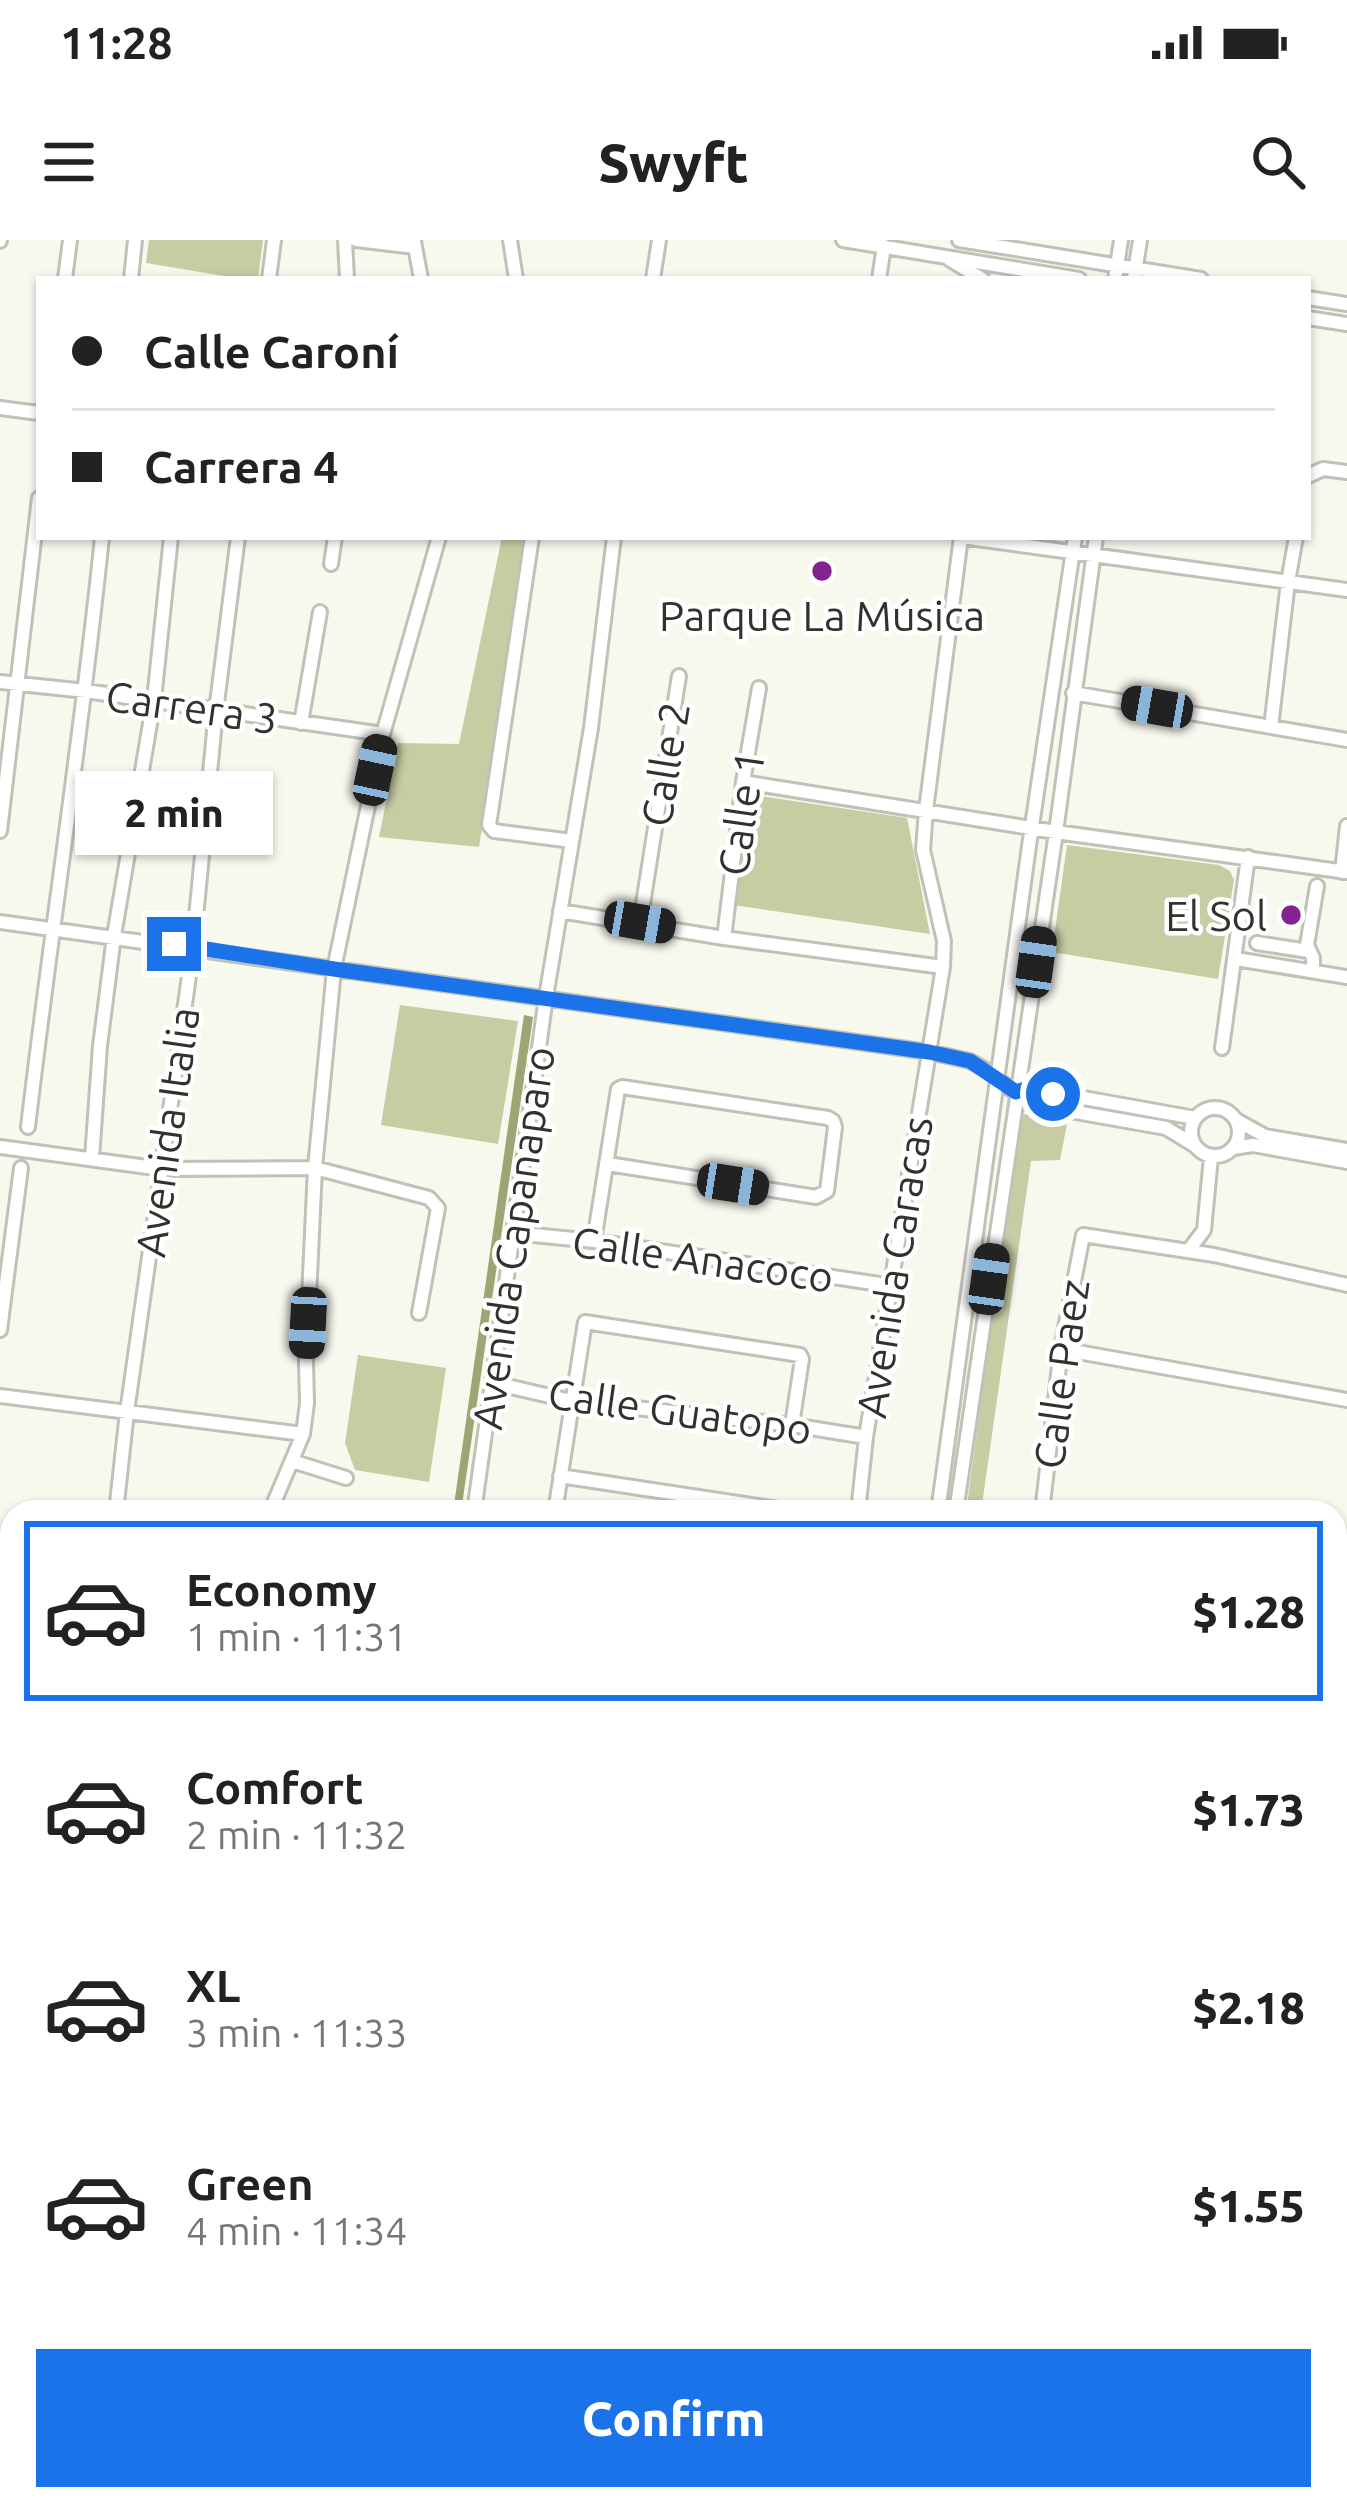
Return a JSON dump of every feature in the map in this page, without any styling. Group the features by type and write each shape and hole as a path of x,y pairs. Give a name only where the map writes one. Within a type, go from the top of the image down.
{"street":[{"path":"65,276 70,240"},
{"path":"131,276 135,240"},
{"path":"269,276 274,240"},
{"path":"345,240 347,276"},
{"path":"356,240 414,244 420,276"},
{"path":"510,240 516,276"},
{"path":"653,276 659,240"},
{"path":"843,240 1061,276"},
{"path":"958,240 1116,272 1168,276"},
{"path":"1116,272 1121,240"},
{"path":"1135,273 1140,240"},
{"path":"879,276 884,246"},
{"path":"943,255 977,276"},
{"path":"1311,298 1347,304"},
{"path":"1311,318 1347,324"},
{"path":"0,408 36,413"},
{"path":"1311,473 1323,469 1347,472"},
{"path":"0,831 36,525"},
{"path":"28,1127 102,540"},
{"path":"92,1158 114,936 154,700 171,540"},
{"name":"Avenida Italia","path":"117,1500 193,947 238,540"},
{"path":"332,564 335,540"},
{"path":"275,1500 303,1434 307,1403 315,1168 334,969 383,734 438,540"},
{"path":"532,540 489,825 494,831 572,841"},
{"name":"Avenida Capanaparo","path":"476,1500 546,997 591,728 614,540"},
{"name":"Avenida Caracas","path":"859,1500 943,968 944,941 923,850 962,540"},
{"path":"1010,540 1074,544 1093,555 1347,590"},
{"path":"958,1500 1096,540"},
{"path":"1271,727 1295,540"},
{"path":"940,1500 1074,544"},
{"path":"301,723 320,612"},
{"name":"Calle 2","path":"640,922 679,676"},
{"name":"Carrera 3","path":"0,682 383,734"},
{"name":"Calle 1","path":"724,938 758,688"},
{"path":"1073,693 1347,740"},
{"path":"743,782 1344,872 1347,826"},
{"path":"1222,1048 1248,857"},
{"path":"1313,971 1308,951 1317,886"},
{"path":"560,911 943,968"},
{"path":"0,922 929,1052 970,1061 1030,1104 1166,1128 1211,1156 1253,1145 1347,1162"},
{"path":"1257,943 1308,951"},
{"path":"1236,959 1347,976"},
{"path":"594,1241 618,1089 627,1086 828,1118 835,1127 826,1191 816,1197 608,1164"},
{"path":"1016,1092 1028,1088 1195,1118"},
{"path":"1194,1145 1190,1131 1195,1118 1213,1107 1226,1110 1265,1136 1347,1150"},
{"path":"1233,1148 1238,1137 1236,1120"},
{"path":"0,1147 162,1169 315,1168 434,1201 438,1208 419,1313"},
{"path":"1211,1156 1204,1230 1214,1255"},
{"path":"0,1330 21,1168"},
{"path":"1204,1230 1189,1250 1347,1285"},
{"name":"Calle Anacoco","path":"513,1234 594,1241 892,1286"},
{"name":"Calle Paez","path":"1043,1500 1061,1349 1083,1235 1189,1250"},
{"path":"557,1500 585,1322 800,1355 792,1425"},
{"path":"1061,1349 1347,1400"},
{"name":"Calle Guatopo","path":"494,1383 571,1401 866,1437"},
{"path":"0,1396 303,1434"},
{"path":"292,1461 346,1478"},
{"path":"560,1476 709,1500"}],"shaded area":[{"path":"149,240 263,240 258,276 224,276 146,263"},
{"path":"501,540 527,540 479,847 379,837 398,743 459,744"},
{"path":"747,794 907,818 930,934 733,905"},
{"path":"1067,845 1219,865 1230,871 1234,880 1218,979 1052,952"},
{"path":"400,1005 518,1021 498,1144 381,1125"},
{"path":"524,1015 533,1017 463,1500 455,1500"},
{"path":"1020,1113 1067,1124 1060,1160 1031,1161 983,1500 968,1500"},
{"path":"358,1355 446,1368 429,1482 355,1470 345,1443"}],"place":[{"name":"Parque La Música","path":"822,571"},
{"name":"El Sol","path":"1291,915"}],"route":[{"path":"174,944 929,1052 970,1061 1016,1092 1028,1088 1053,1094"}]}
